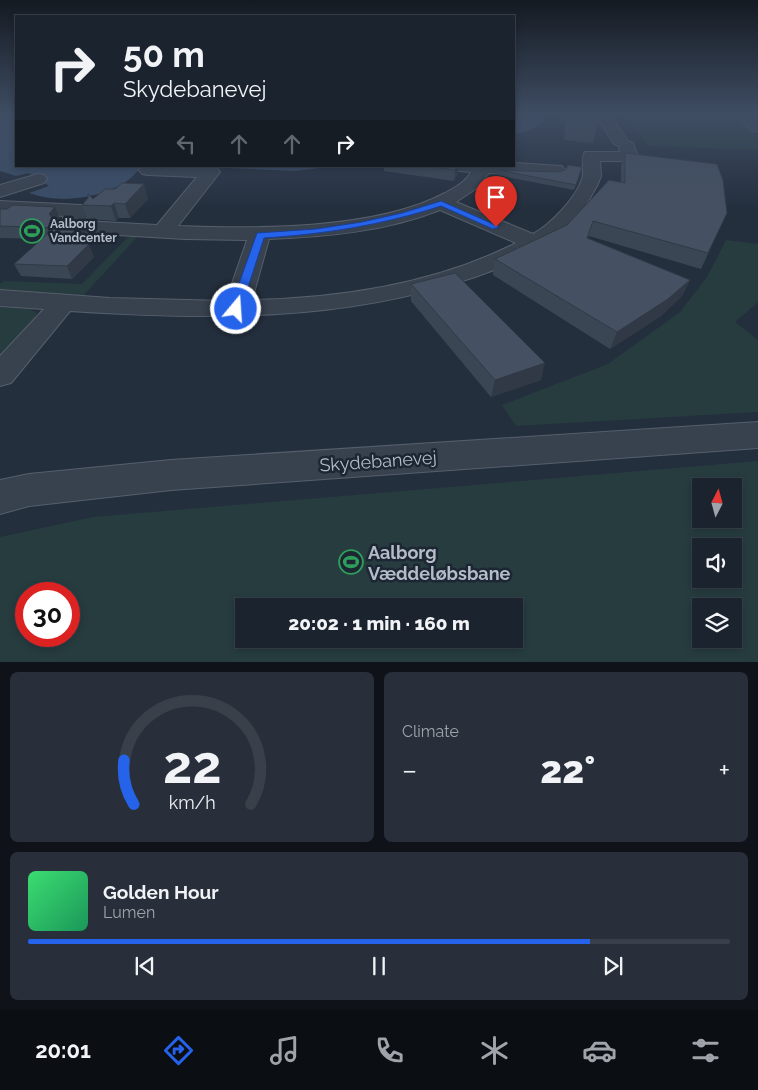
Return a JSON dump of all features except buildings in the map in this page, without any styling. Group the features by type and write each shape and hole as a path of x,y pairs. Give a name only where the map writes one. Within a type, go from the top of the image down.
{"street":[{"path":"0,298 236,309 310,306 378,297 498,261 551,232 582,197 591,179 591,156 630,157 625,146"},
{"path":"0,207 82,211 66,226 260,235 316,232 362,225 405,215 441,203 475,181 480,174 481,167 556,170"},
{"path":"148,170 211,172 162,231"},
{"path":"0,192 38,179"},
{"path":"441,203 532,242"},
{"path":"236,309 260,235"},
{"path":"0,375 64,302"},
{"name":"Skydebanevej","path":"0,497 29,490 171,475 758,435"}],"green space":[{"path":"648,146 758,146 758,150"},
{"path":"130,235 138,236 82,297 0,293 0,284 4,281 82,284"},
{"path":"726,240 758,244 758,302 735,322 758,340 758,412 516,426 502,405 608,364 680,312 707,277"},
{"path":"0,307 29,309 37,313 32,322 0,358"},
{"name":"Aalborg Væddeløbsbane","path":"758,461 758,662 0,662 0,537 93,517"}],"water":[{"path":"0,146 15,146 15,167 142,167 129,180 102,193 65,199 29,193 49,186 29,173 16,176 0,171"},
{"path":"206,167 328,167 295,171"}],"place":[{"name":"Aalborg Vandcenter","path":"32,231"},
{"name":"Aalborg Væddeløbsbane","path":"351,562"}],"route":[{"path":"236,309 260,235 316,232 362,225 405,215 441,203 496,227"}]}
